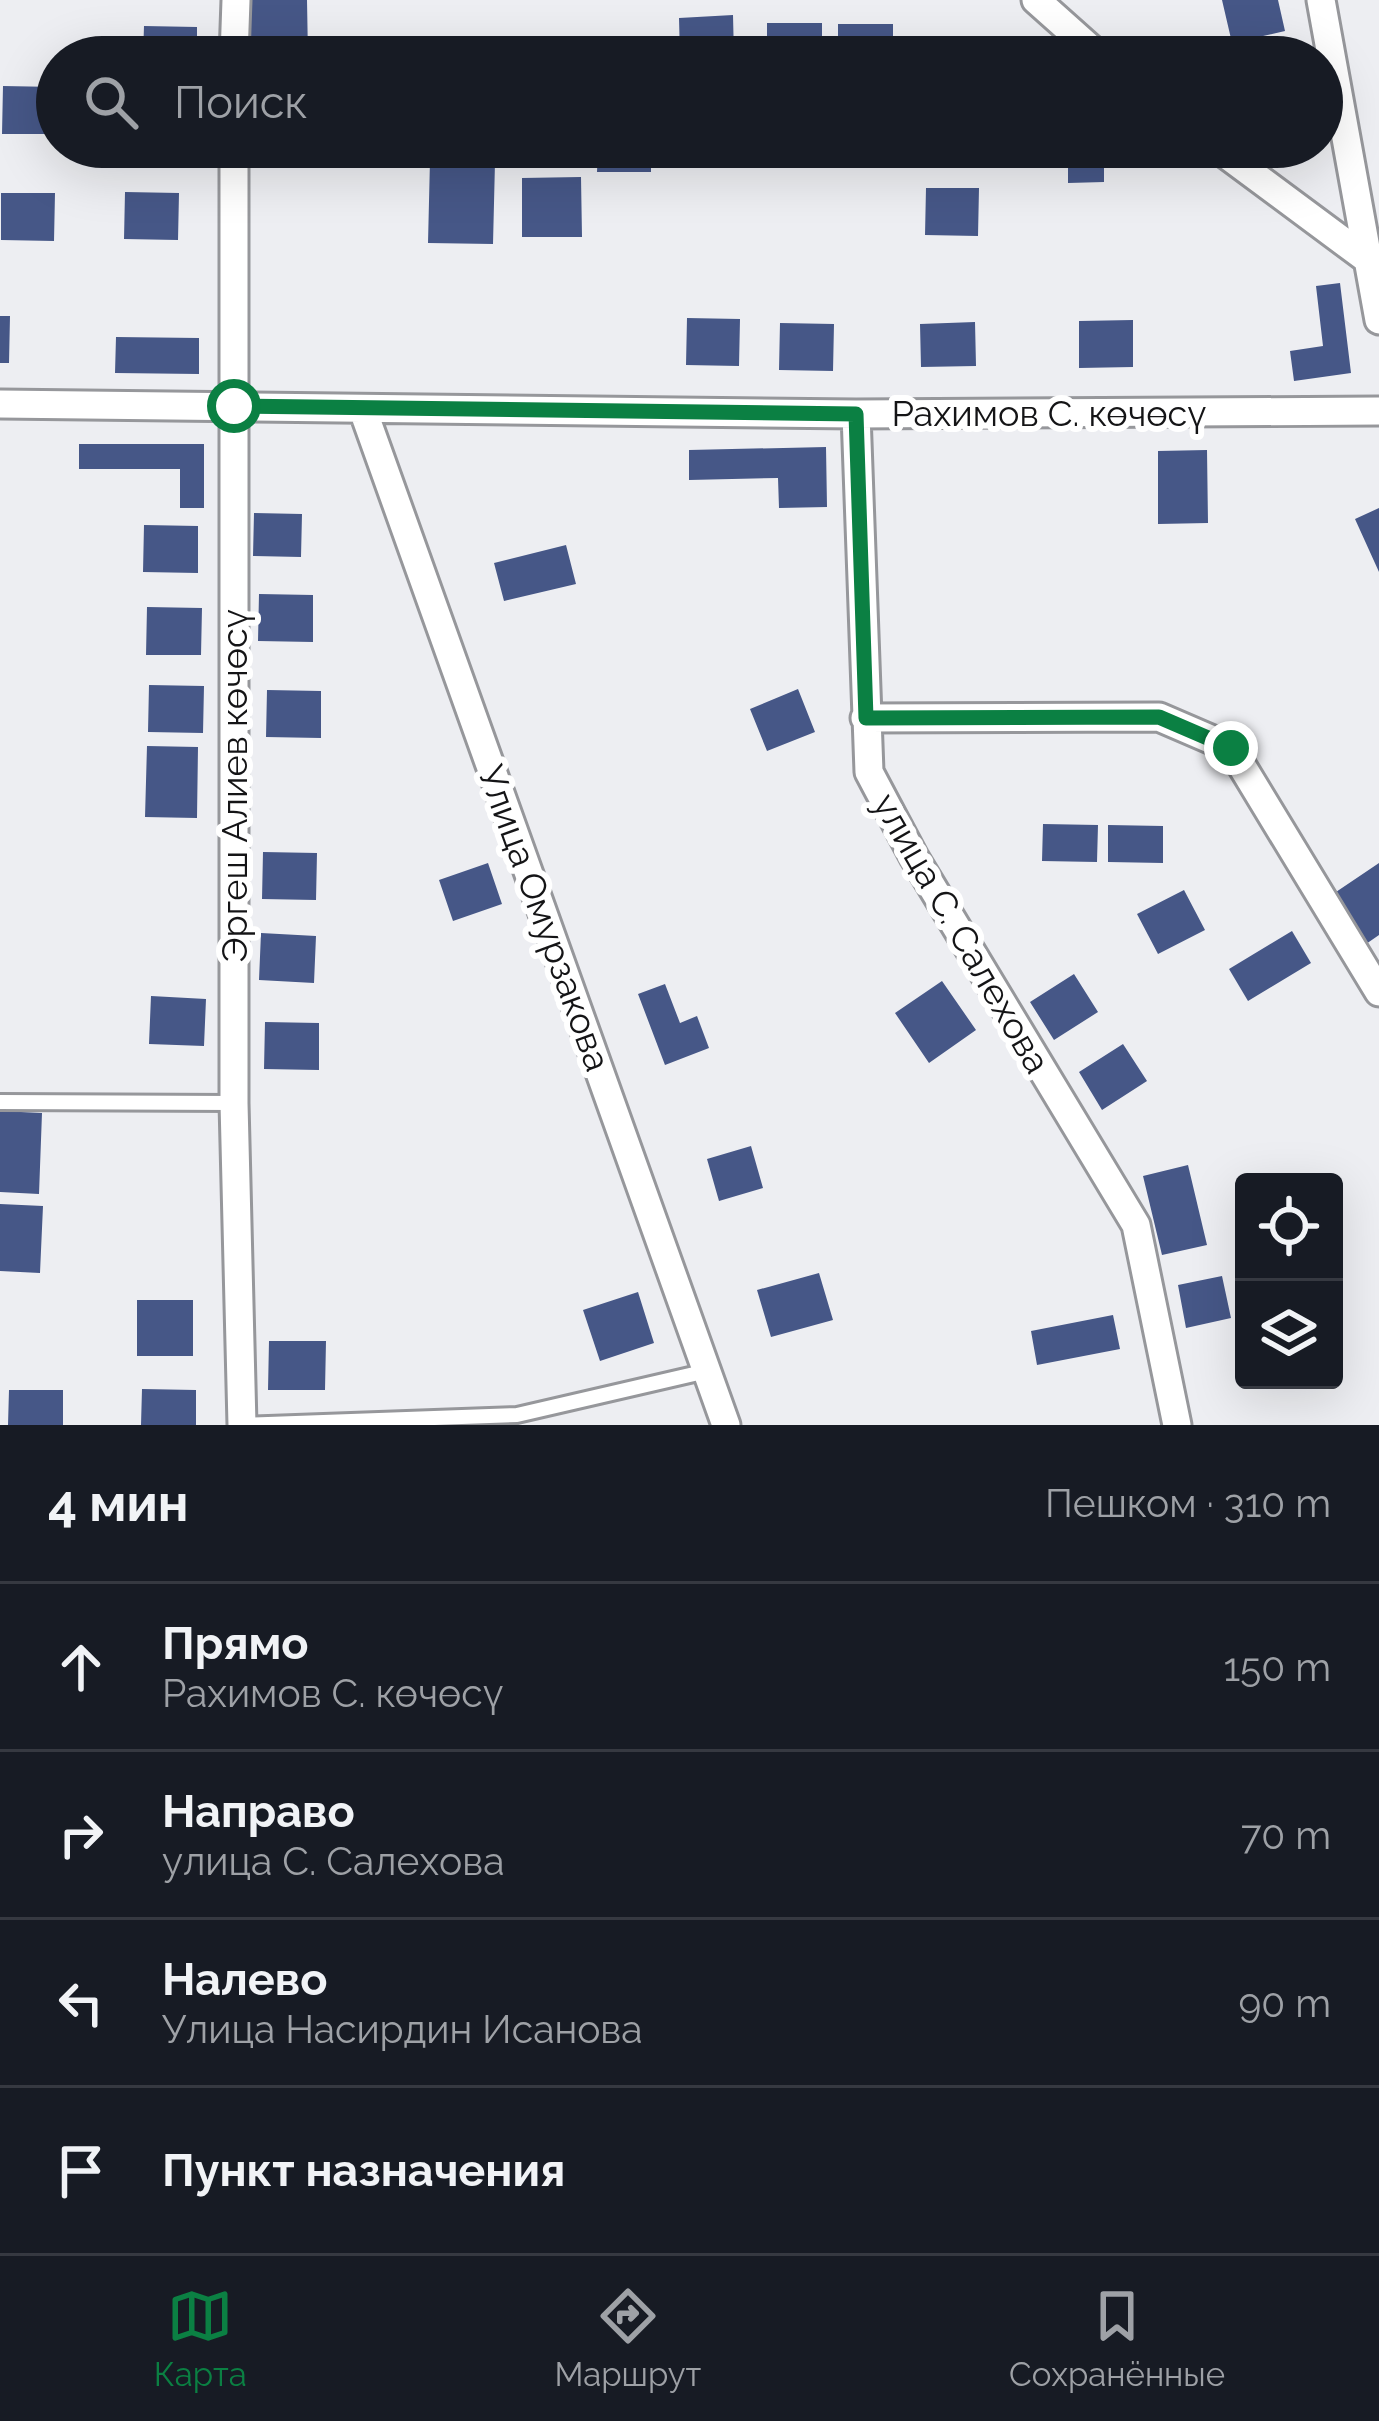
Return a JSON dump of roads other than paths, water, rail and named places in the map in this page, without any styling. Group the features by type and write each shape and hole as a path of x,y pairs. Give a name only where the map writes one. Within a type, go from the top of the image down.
{"street":[{"path":"235,36 236,0"},
{"path":"1036,0 1076,36"},
{"path":"1321,0 1327,36"},
{"path":"1343,124 1379,320"},
{"name":"Эргеш Алиев көчөсү","path":"234,168 234,1103 242,1425"},
{"path":"1244,168 1367,259"},
{"name":"Рахимов С. көчөсү","path":"0,404 856,414 1379,411"},
{"name":"Улица Омурзакова","path":"363,410 727,1425"},
{"name":"улица С. Салехова","path":"856,414 869,772 914,857 1136,1225 1177,1425"},
{"path":"866,718 1159,717 1231,748 1379,992"}],"lane":[{"path":"0,1102 234,1103"},
{"path":"242,1425 517,1415 707,1371"}]}
